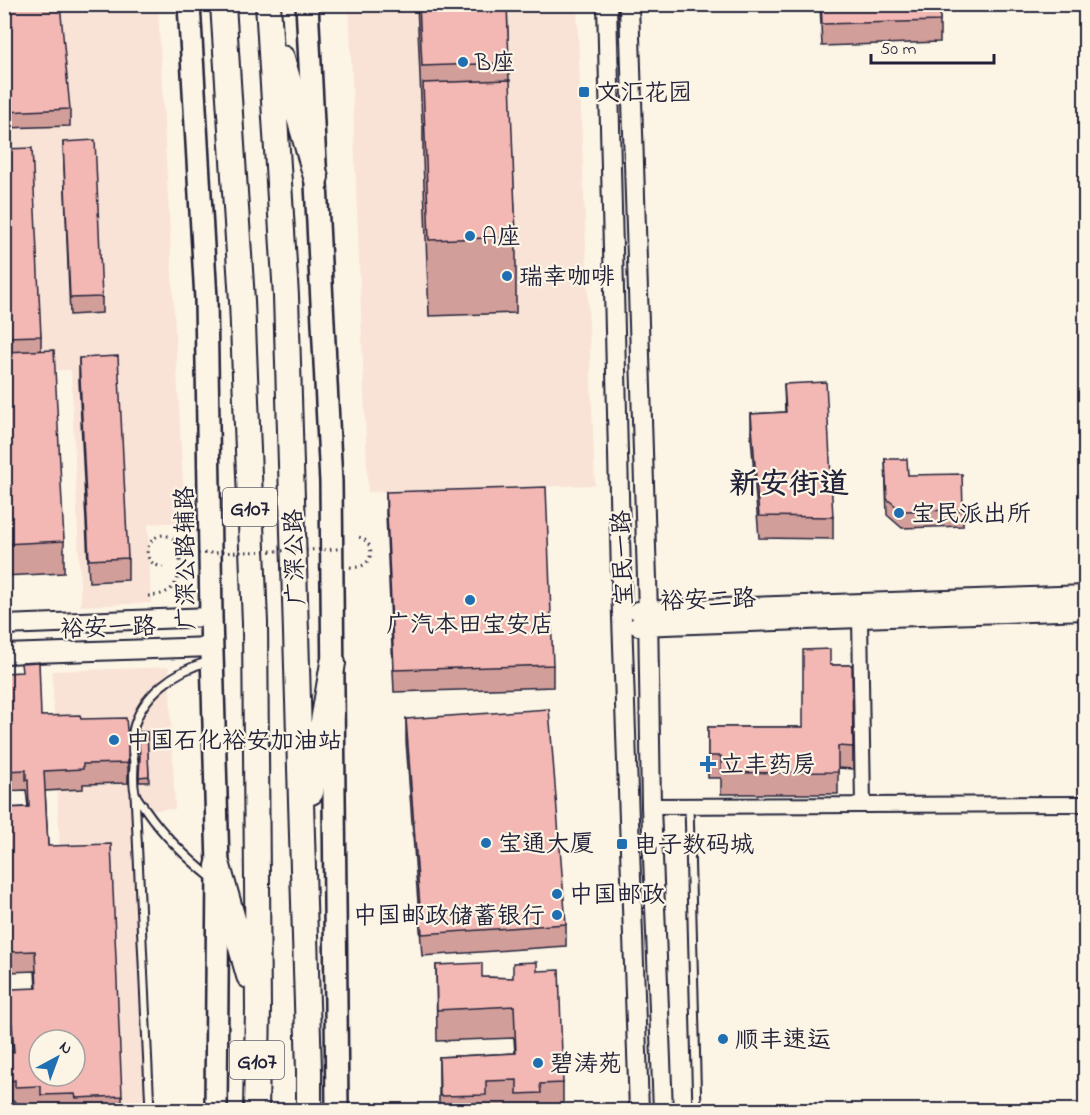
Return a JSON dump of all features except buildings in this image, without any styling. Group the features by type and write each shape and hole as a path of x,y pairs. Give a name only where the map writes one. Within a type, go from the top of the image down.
{"highway":[{"name":"广深公路","path":"223,4 242,301 255,623 258,1009 256,1110"},
{"name":"广深公路","path":"268,8 286,296 309,1110"},
{"path":"268,8 316,177"},
{"path":"302,845 333,663"},
{"path":"218,875 258,1009"}],"main road":[{"name":"广深公路辅路","path":"189,4 206,298 218,875 216,1110"},
{"path":"307,4 331,482 337,1110"},
{"name":"宝民一路","path":"607,4 622,617 639,1110"},
{"name":"宝民一路","path":"629,4 648,618 651,806 663,1110"},
{"name":"裕安二路","path":"622,617 630,626 648,618 1086,595"},
{"name":"裕安二路","path":"648,618 860,618 1086,610"},
{"name":"裕安一路","path":"4,625 211,617"},
{"name":"裕安一路","path":"4,654 213,654"}],"street":[{"path":"860,618 863,805"},
{"path":"651,806 1086,804"}],"lane":[{"path":"150,1110 132,733 138,717 156,690 182,671 213,654"},
{"path":"135,794 164,833 193,862 218,875"},
{"path":"689,806 697,1110"}],"path":[{"path":"148,596 159,596 176,583 180,567 178,543 164,535 150,542 147,552 151,562 163,567"},
{"path":"343,564 358,568 368,562 371,552 367,542 355,536"},
{"path":"338,540 338,555"},
{"path":"180,554 338,549"}],"shaded area":[{"path":"4,5 158,5 185,522 148,524 151,603 81,606 71,370 5,372"},
{"path":"349,5 577,5 595,485 368,492"},
{"path":"169,667 175,809 134,811 146,1110 71,1110 74,1088 87,1088 87,1028 67,1028 52,671"}],"place":[{"name":"B座","path":"463,62"},
{"name":"文汇花园","path":"584,92"},
{"name":"A座","path":"470,236"},
{"name":"瑞幸咖啡","path":"507,276"},
{"name":"宝民派出所","path":"899,513"},
{"name":"广汽本田宝安店","path":"470,600"},
{"name":"中国石化裕安加油站","path":"114,740"},
{"name":"立丰药房","path":"708,764"},
{"name":"宝通大厦","path":"486,843"},
{"name":"电子数码城","path":"622,844"},
{"name":"中国邮政","path":"557,894"},
{"name":"中国邮政储蓄银行","path":"557,915"},
{"name":"顺丰速运","path":"723,1039"},
{"name":"碧涛苑","path":"538,1063"}],"district":[{"name":"新安街道","path":"789,483"}]}
